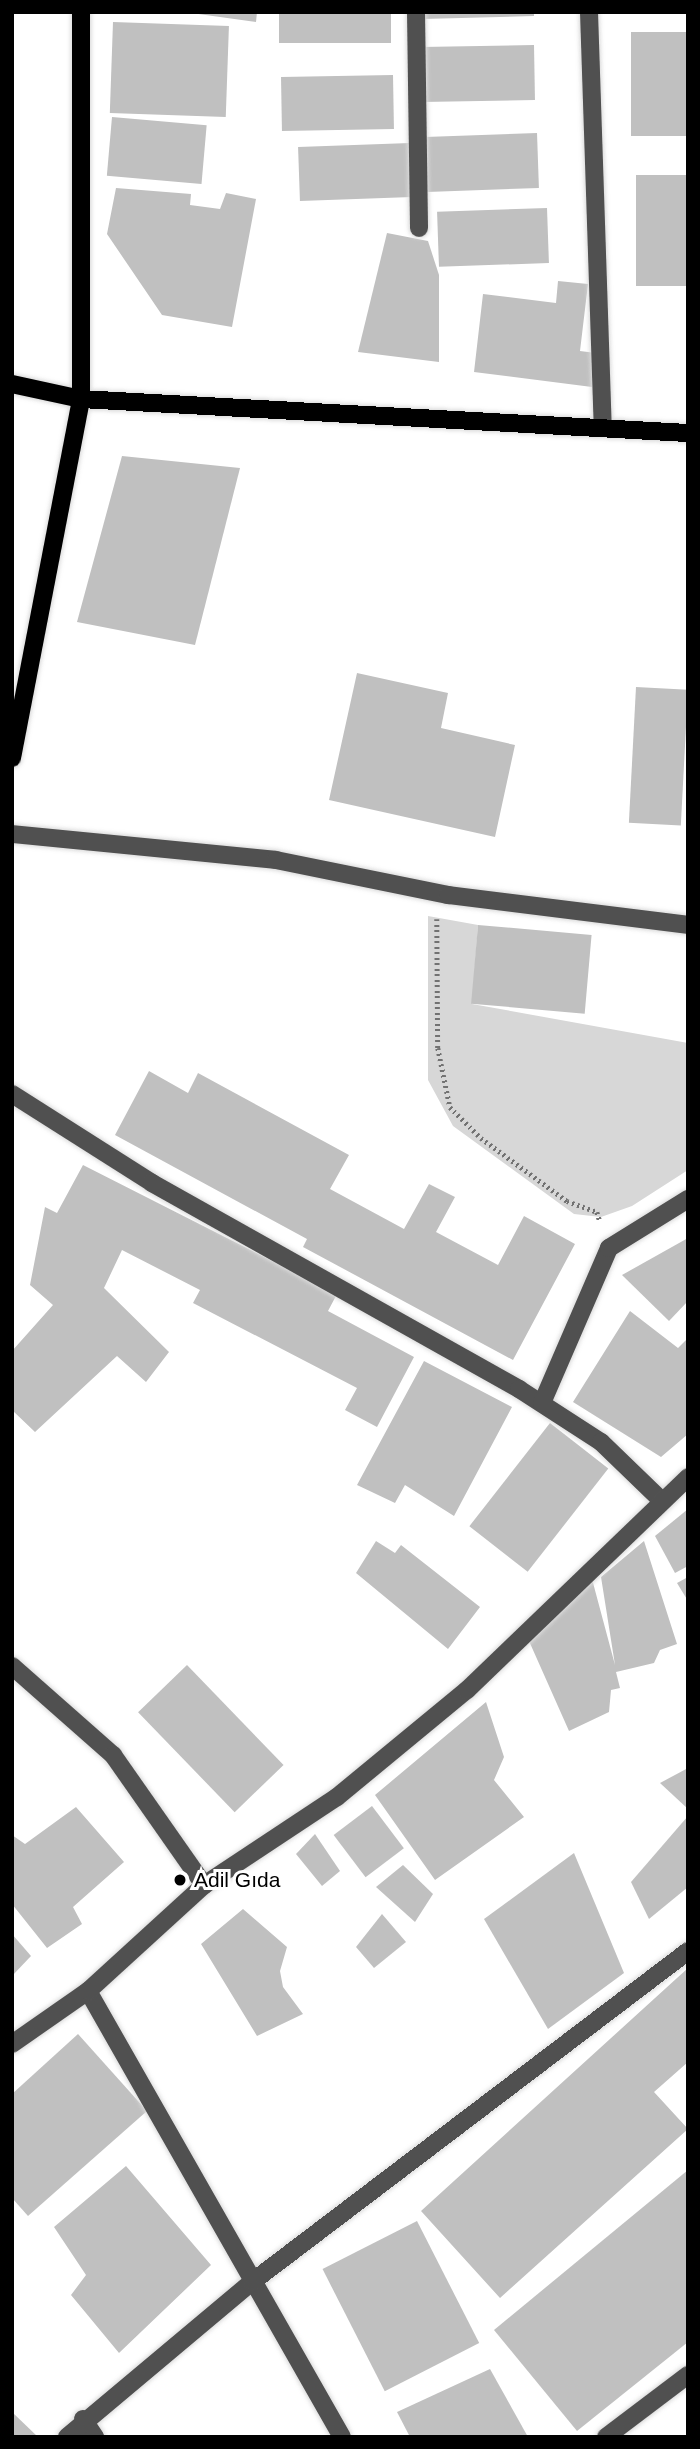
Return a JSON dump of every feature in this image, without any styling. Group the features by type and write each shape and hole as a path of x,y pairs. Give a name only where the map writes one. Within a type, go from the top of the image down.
{"main road":[{"path":"12,758 80,399 80,12"},
{"path":"12,384 80,399 603,425 688,433"}],"street":[{"path":"416,12 419,228"},
{"path":"589,12 603,425"},
{"path":"12,834 276,859 438,894 688,925"},
{"path":"12,1094 152,1183 542,1404 601,1442 660,1499"},
{"path":"542,1404 610,1248 688,1199"},
{"path":"12,2044 88,1991 204,1885 337,1797 467,1690 660,1499 688,1477"},
{"path":"12,1666 113,1755 204,1885"},
{"path":"67,2437 83,2419 252,2282 688,1951"},
{"path":"88,1991 342,2437"},
{"path":"606,2437 688,2375"},
{"path":"83,2419 95,2437"}],"path":[{"path":"438,894 438,1048 450,1107 461,1123 567,1201 597,1212 610,1248"}],"shaded area":[{"path":"428,916 478,925 472,1004 688,1043 688,1170 632,1206 601,1217 574,1214 453,1126 428,1080"}],"building":[{"path":"184,12 257,12 256,22"},
{"path":"279,12 391,12 391,43 279,43"},
{"path":"422,12 534,12 534,16 422,19"},
{"path":"113,22 229,26 226,117 110,113"},
{"path":"631,32 688,32 688,136 631,136"},
{"path":"534,45 535,100 422,102 421,47"},
{"path":"393,75 394,129 282,131 281,77"},
{"path":"112,117 207,125 201,184 107,176"},
{"path":"537,133 539,188 427,192 425,137"},
{"path":"410,143 412,197 300,201 298,147"},
{"path":"636,175 688,175 688,286 636,286"},
{"path":"116,188 191,194 190,205 220,209 226,193 256,199 232,327 162,315 107,234"},
{"path":"547,208 549,263 439,267 437,212"},
{"path":"387,233 428,241 439,275 439,362 358,352"},
{"path":"558,281 588,284 580,351 596,353 592,387 474,372 483,294 556,303"},
{"path":"122,456 240,468 195,645 77,622"},
{"path":"357,673 448,693 441,728 515,745 495,837 329,800"},
{"path":"636,687 688,690 681,826 629,823"},
{"path":"478,925 592,935 585,1014 471,1004"},
{"path":"149,1071 188,1093 198,1073 349,1155 330,1189 404,1229 429,1184 455,1197 436,1232 498,1265 524,1216 575,1244 513,1360 303,1247 307,1239 115,1135"},
{"path":"83,1165 337,1294 328,1311 414,1357 377,1427 345,1410 357,1388 193,1303 200,1290 122,1250 104,1288 169,1352 146,1382 117,1356 35,1432 12,1410 12,1351 53,1305 30,1285 45,1207 57,1213"},
{"path":"688,1238 688,1301 669,1321 622,1275"},
{"path":"630,1311 678,1348 688,1338 688,1434 661,1457 573,1402"},
{"path":"424,1361 512,1407 454,1516 405,1485 395,1503 357,1485"},
{"path":"550,1423 608,1469 528,1572 469,1526"},
{"path":"688,1509 688,1566 675,1573 655,1536"},
{"path":"376,1541 395,1553 401,1545 480,1607 448,1649 356,1573"},
{"path":"644,1541 677,1644 660,1650 654,1663 616,1672 620,1688 611,1690 609,1712 569,1731 529,1641 592,1579 615,1665 601,1577"},
{"path":"688,1577 688,1601 677,1583"},
{"path":"187,1665 284,1765 235,1812 138,1712"},
{"path":"486,1702 504,1757 494,1780 524,1817 435,1880 375,1795"},
{"path":"688,1768 688,1809 660,1783"},
{"path":"372,1806 404,1848 366,1877 334,1835"},
{"path":"76,1807 124,1862 73,1907 82,1924 47,1948 12,1904 12,1835 25,1844"},
{"path":"688,1816 688,1887 649,1919 631,1882"},
{"path":"315,1834 340,1871 322,1886 296,1854"},
{"path":"574,1853 624,1973 548,2029 484,1919"},
{"path":"403,1865 433,1894 415,1922 376,1887"},
{"path":"243,1909 287,1947 280,1971 283,1987 303,2014 257,2036 201,1944"},
{"path":"382,1914 406,1942 374,1968 356,1947"},
{"path":"12,1934 31,1956 12,1976"},
{"path":"688,1968 688,2062 654,2092 688,2129 500,2298 421,2211"},
{"path":"78,2034 147,2111 28,2216 12,2198 12,2094"},
{"path":"126,2166 211,2265 119,2353 71,2295 86,2275 54,2227"},
{"path":"688,2170 688,2342 577,2431 494,2330"},
{"path":"417,2221 479,2343 385,2391 323,2269"},
{"path":"490,2369 528,2437 410,2437 397,2412"},
{"path":"12,2412 38,2437 12,2437"}],"place":[{"name":"Adil Gıda","path":"180,1880"}]}
